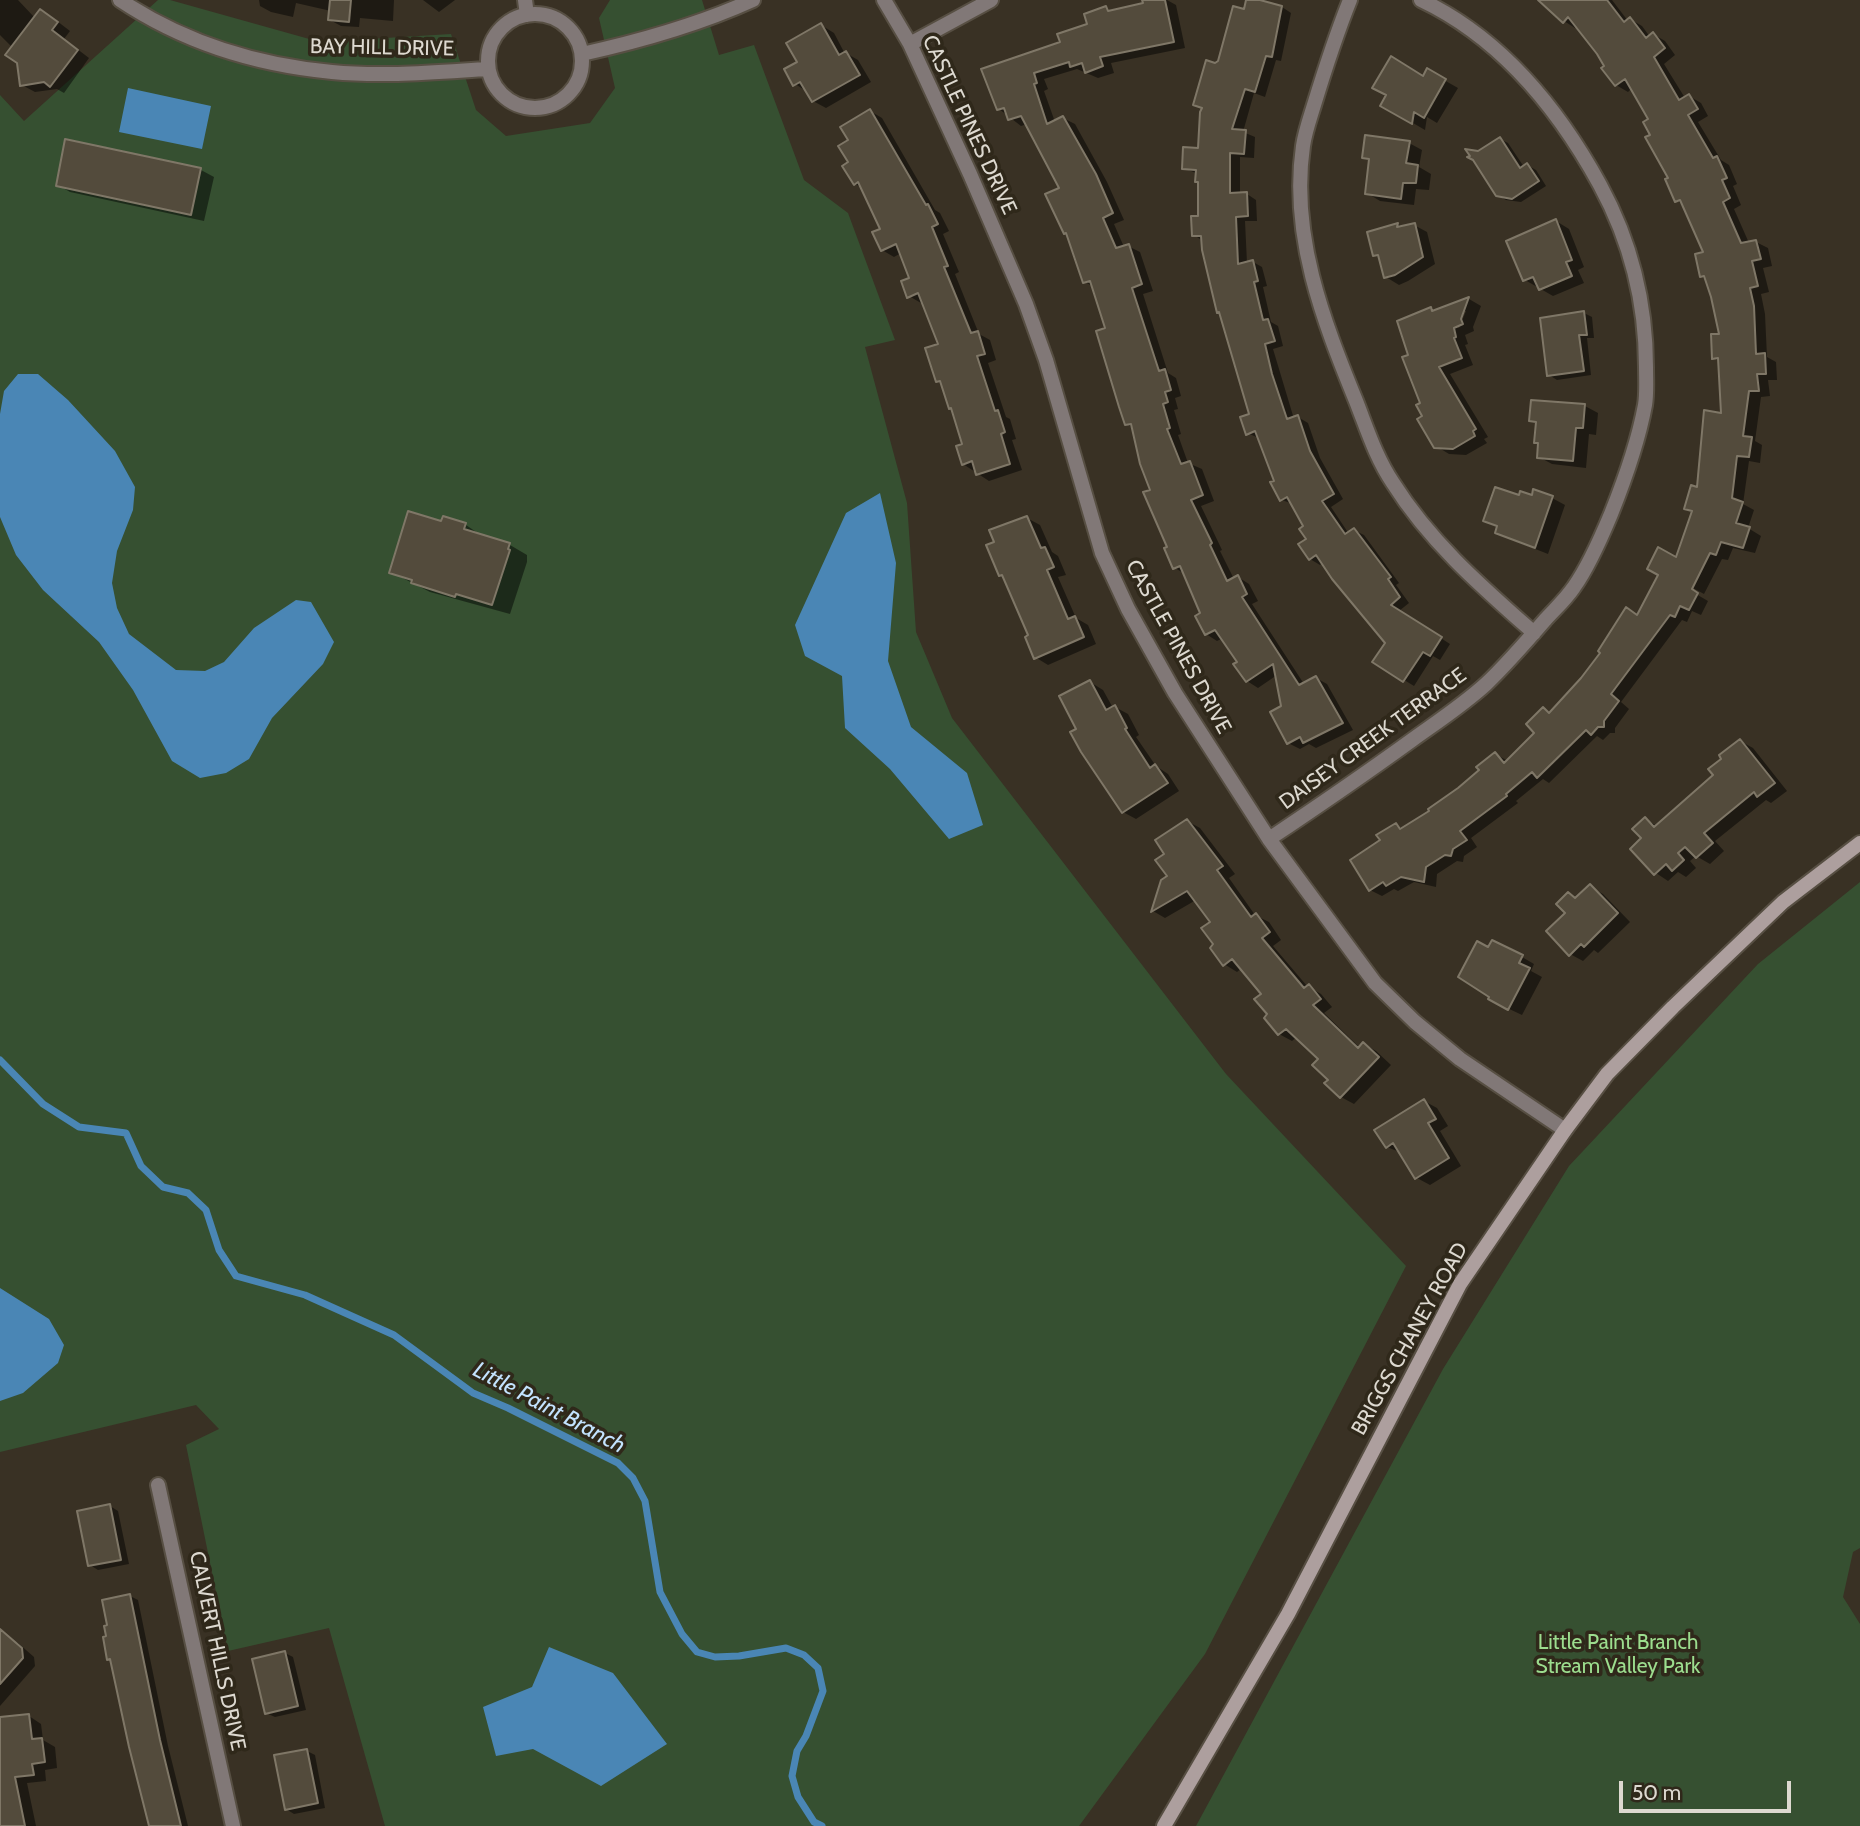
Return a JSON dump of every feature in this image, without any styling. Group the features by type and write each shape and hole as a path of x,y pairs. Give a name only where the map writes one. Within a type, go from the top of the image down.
{"main road":[{"name":"BRIGGS CHANEY ROAD","path":"1164,1826 1288,1614 1460,1284 1564,1130 1607,1074 1682,998 1783,902 1860,842"}],"street":[{"name":"BAY HILL DRIVE","path":"120,0 177,33 212,47 287,65 333,72 405,73 488,69"},
{"path":"582,54 648,38 753,0"},
{"name":"CASTLE PINES DRIVE","path":"884,0 910,44 1026,304 1046,360 1102,553 1128,609 1175,693 1269,839 1375,983 1415,1022 1460,1059 1564,1130"},
{"path":"910,44 991,0"},
{"path":"1350,0 1331,45 1303,145 1301,197 1303,236 1309,270 1335,349 1391,482 1452,558 1534,633"},
{"name":"DAISEY CREEK TERRACE","path":"1269,839 1462,704 1507,663 1575,587 1604,529 1636,445 1646,402 1646,327 1626,242 1611,204 1570,135 1512,63 1443,10 1421,0"},
{"path":"526,7 563,23 578,39 582,54 578,83 569,95 557,104 543,109 528,109 514,104 502,95 493,83 488,69 488,55 497,34 526,7"},
{"name":"CALVERT HILLS DRIVE","path":"158,1485 233,1826"}],"green space":[{"path":"158,0 170,0 320,42 451,34 476,110 506,136 590,123 615,88 599,18 610,0 702,0 719,55 754,45 804,180 848,213 895,340 865,347 907,503 916,632 952,718 1226,1074 1406,1266 1205,1654 1079,1826 385,1826 329,1628 228,1651 186,1445 219,1429 196,1405 0,1452 0,95 24,121"},
{"name":"Little Paint Branch Stream Valley Park","path":"1860,882 1860,1548 1853,1552 1843,1597 1860,1624 1860,1826 1196,1826 1443,1369 1569,1166 1758,964"}],"water":[{"path":"128,88 211,106 202,149 119,132"},
{"path":"18,374 38,374 68,400 115,451 135,487 133,510 117,551 112,583 117,608 129,634 176,670 205,671 224,662 254,628 296,600 311,602 334,642 323,664 272,718 249,759 226,773 200,778 172,761 133,690 99,642 43,590 16,555 0,517 0,414 4,391"},
{"path":"880,493 896,563 888,661 911,727 967,773 983,825 949,839 890,769 845,728 842,676 805,656 795,625 846,513"},
{"path":"0,1288 49,1319 64,1345 58,1363 23,1393 0,1401"},
{"path":"549,1647 613,1673 667,1744 601,1786 533,1749 496,1756 483,1707 532,1687"}],"building":[{"path":"330,0 351,0 349,22 328,20"},
{"path":"1142,0 1165,0 1174,42 1100,57 1103,66 1085,73 1082,63 1070,67 1069,62 1034,73 1037,83 1034,84 1047,124 1063,116 1096,174 1113,213 1103,218 1116,248 1129,244 1142,284 1132,288 1159,371 1165,369 1171,390 1165,392 1168,402 1163,404 1170,428 1167,429 1181,464 1190,461 1203,495 1191,500 1227,581 1238,575 1247,594 1242,597 1299,685 1316,676 1343,723 1303,743 1300,737 1287,744 1270,712 1281,706 1273,664 1246,682 1233,664 1237,662 1215,630 1205,635 1195,616 1200,613 1180,566 1173,569 1164,548 1167,547 1143,492 1150,490 1140,464 1131,424 1125,425 1096,331 1105,328 1090,281 1083,283 1066,233 1064,234 1045,194 1059,188 1021,116 1008,120 1004,108 997,110 981,69 1060,42 1057,34 1087,24 1084,14 1106,6 1108,11 1143,3"},
{"path":"1246,0 1260,0 1282,6 1272,57 1266,56 1255,92 1245,89 1232,129 1246,130 1244,154 1230,153 1230,193 1247,192 1248,216 1236,217 1238,264 1253,260 1258,281 1254,282 1263,320 1268,319 1275,341 1265,344 1287,419 1298,415 1310,451 1334,494 1322,501 1345,534 1354,528 1391,577 1388,579 1400,597 1391,605 1442,637 1430,656 1423,652 1403,682 1372,662 1385,643 1332,579 1316,555 1309,560 1298,544 1306,539 1299,529 1303,526 1287,497 1280,501 1270,482 1274,481 1255,431 1246,435 1240,417 1249,414 1219,312 1217,313 1201,236 1192,236 1191,216 1198,216 1198,182 1195,182 1196,170 1182,169 1183,147 1198,148 1202,108 1193,105 1206,60 1215,63 1218,61 1233,6 1244,9"},
{"path":"1538,0 1607,0 1624,22 1630,17 1646,38 1653,32 1665,48 1654,57 1679,100 1689,94 1698,109 1688,115 1713,158 1717,156 1727,178 1722,180 1730,198 1723,202 1741,243 1756,240 1761,259 1752,261 1758,286 1750,288 1754,306 1756,354 1765,353 1766,374 1757,374 1759,391 1749,391 1743,436 1752,437 1749,457 1737,456 1732,498 1743,502 1736,523 1750,527 1743,548 1721,542 1716,555 1710,553 1692,589 1698,593 1689,610 1680,606 1675,617 1670,615 1611,694 1619,701 1604,721 1604,727 1598,727 1591,735 1586,730 1537,778 1532,772 1506,794 1507,796 1460,831 1467,840 1453,849 1451,856 1445,855 1426,867 1424,882 1401,877 1386,886 1383,882 1369,891 1350,860 1380,840 1376,835 1396,823 1400,829 1429,811 1428,809 1479,770 1476,767 1495,752 1504,763 1534,733 1526,724 1543,707 1549,713 1581,678 1600,653 1598,651 1626,607 1637,615 1658,575 1647,569 1658,547 1676,557 1692,511 1684,509 1691,485 1697,487 1704,410 1721,413 1718,358 1712,359 1711,334 1719,334 1711,297 1704,276 1700,277 1695,254 1703,252 1680,200 1675,202 1665,179 1668,178 1645,137 1650,135 1643,122 1648,119 1625,79 1615,86 1601,68 1604,66 1597,54 1568,17 1563,23"},
{"path":"40,9 58,22 52,30 78,50 50,87 44,82 20,86 17,63 5,55"},
{"path":"821,23 839,55 846,51 860,75 812,102 800,82 793,86 784,69 797,62 786,43"},
{"path":"1391,56 1423,76 1427,68 1446,79 1424,118 1414,112 1412,124 1380,106 1386,95 1372,88"},
{"path":"870,109 938,224 932,227 948,266 944,267 971,333 978,331 985,354 977,356 995,411 998,410 1005,432 1001,434 1010,464 976,475 972,461 962,465 956,446 962,444 951,408 949,409 940,381 936,382 925,348 938,344 918,293 907,298 901,281 909,278 896,244 881,251 872,232 880,229 858,182 854,185 842,166 848,162 838,146 848,140 840,127"},
{"path":"1365,135 1410,141 1406,163 1418,165 1416,183 1403,183 1401,199 1365,194 1369,159 1362,158"},
{"path":"1500,137 1520,168 1527,163 1539,181 1512,199 1496,196 1473,160 1467,157 1470,156 1465,149 1478,151"},
{"path":"65,139 201,168 191,215 56,186"},
{"path":"1556,219 1572,260 1566,262 1572,276 1539,290 1533,277 1523,281 1506,241"},
{"path":"1398,223 1397,227 1415,223 1423,257 1395,275 1384,278 1378,255 1373,256 1367,232"},
{"path":"1469,297 1461,319 1463,324 1454,328 1454,338 1462,358 1439,367 1476,429 1473,431 1475,436 1453,449 1434,448 1417,419 1422,416 1416,405 1420,403 1402,357 1408,355 1397,321 1431,307 1432,311"},
{"path":"1584,311 1587,335 1579,335 1584,371 1547,376 1540,318"},
{"path":"1531,400 1585,404 1583,428 1576,428 1573,461 1537,458 1538,443 1534,443 1536,422 1529,421"},
{"path":"1495,487 1519,495 1520,491 1532,495 1533,489 1553,496 1535,548 1495,533 1497,526 1483,521"},
{"path":"408,511 441,521 443,516 466,523 464,529 510,543 492,605 456,594 455,597 389,573"},
{"path":"1027,516 1041,548 1045,547 1054,567 1047,570 1068,619 1075,616 1084,637 1034,659 1025,637 1028,635 986,545 994,542 989,530"},
{"path":"1090,680 1106,710 1115,705 1127,728 1125,729 1150,768 1155,764 1168,783 1122,813 1070,732 1076,729 1059,696"},
{"path":"1740,739 1775,783 1757,797 1754,792 1704,833 1713,843 1696,858 1685,847 1678,853 1684,860 1672,871 1666,864 1654,875 1630,849 1641,838 1632,829 1645,817 1654,827 1713,775 1708,769 1721,759 1719,755"},
{"path":"1187,819 1223,866 1217,870 1251,917 1256,913 1270,932 1262,938 1304,988 1309,984 1321,999 1313,1005 1358,1048 1363,1042 1379,1057 1340,1098 1324,1083 1328,1080 1312,1065 1318,1059 1286,1029 1278,1035 1264,1018 1267,1014 1254,999 1261,994 1232,959 1223,966 1210,948 1213,944 1201,928 1210,922 1187,891 1151,912 1161,880 1167,876 1155,860 1164,854 1155,840"},
{"path":"1590,884 1618,913 1584,947 1581,944 1569,956 1546,931 1565,913 1556,904 1568,892 1575,898"},
{"path":"1492,940 1523,955 1519,963 1530,968 1508,1010 1458,977 1477,941 1488,947"},
{"path":"1424,1099 1436,1119 1428,1123 1449,1158 1415,1179 1393,1143 1386,1148 1374,1130"},
{"path":"110,1504 121,1560 88,1566 77,1511"},
{"path":"130,1594 181,1826 149,1826 110,1659 107,1660 103,1637 106,1636 104,1626 107,1625 102,1600"},
{"path":"0,1629 22,1648 23,1658 0,1684"},
{"path":"285,1651 298,1706 265,1714 252,1659"},
{"path":"29,1714 32,1739 42,1738 45,1762 32,1764 34,1775 15,1777 25,1826 0,1826 0,1717"},
{"path":"307,1749 318,1803 285,1810 274,1755"}],"waterway":[{"name":"Little Paint Branch","path":"0,1060 43,1104 79,1127 126,1133 141,1166 163,1187 188,1193 206,1210 219,1250 236,1276 305,1295 394,1335 473,1393 618,1463 633,1478 645,1501 660,1592 682,1634 697,1652 715,1657 739,1656 786,1648 804,1655 818,1668 823,1691 806,1736 797,1751 792,1776 798,1797 814,1822 822,1826"}]}
